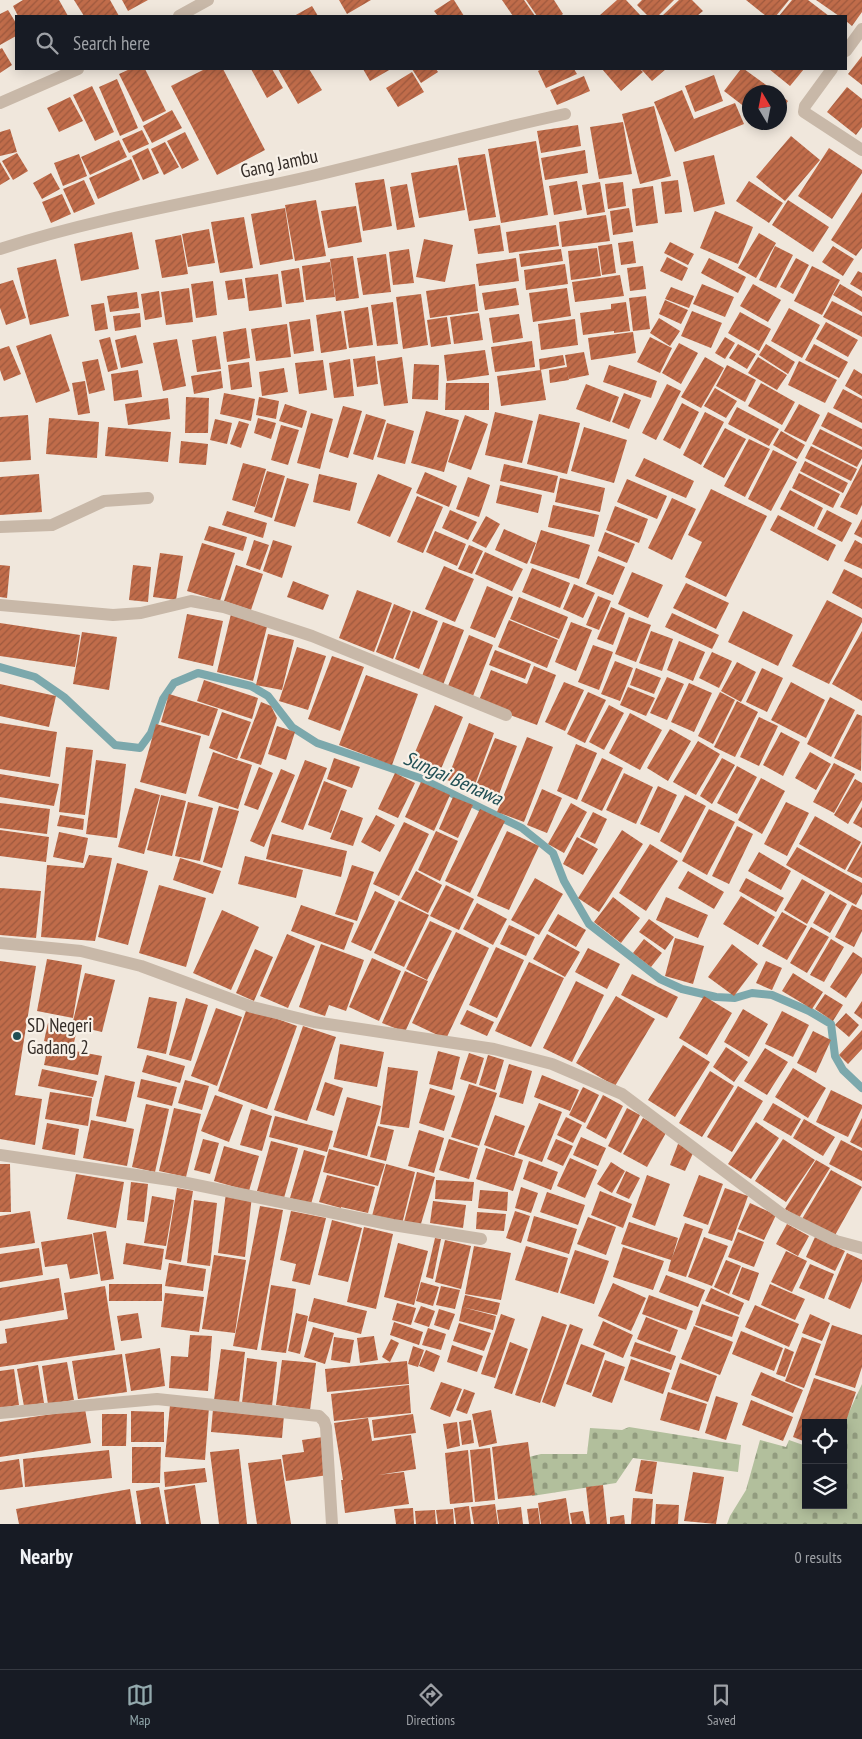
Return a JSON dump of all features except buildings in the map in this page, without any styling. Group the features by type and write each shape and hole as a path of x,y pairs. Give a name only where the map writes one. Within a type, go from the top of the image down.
{"street":[{"path":"181,15 208,0"},
{"path":"847,50 862,29"},
{"path":"0,103 76,70"},
{"path":"831,70 805,106 804,112 862,150"},
{"name":"Gang Jambu","path":"0,249 27,240 151,209 312,176 483,132 565,114"},
{"path":"0,527 52,525 104,501 148,498"},
{"path":"0,605 113,615 141,613 190,601 224,607 312,636 506,715"},
{"path":"0,943 81,951 141,966 252,1007 306,1020 494,1049 552,1064 622,1094 783,1215 836,1241 862,1248"},
{"path":"0,1155 177,1181 393,1225 482,1239"},
{"path":"0,1413 157,1399 319,1416 324,1421 326,1427 332,1524"}],"green space":[{"path":"862,1384 862,1524 727,1524 746,1490 760,1440 786,1447 789,1440 802,1445 802,1509 847,1509 846,1419"},
{"path":"629,1427 741,1445 738,1472 633,1458 616,1483 532,1496 528,1467 529,1457 541,1454 587,1454 590,1428 622,1430"}],"waterway":[{"name":"Sungai Benawa","path":"0,667 35,677 64,697 115,745 140,748 151,733 163,699 174,683 198,673 251,686 268,696 292,727 317,743 420,778 522,828 553,853 564,881 589,924 660,979 682,989 716,997 735,998 752,993 772,995 809,1011 831,1024 835,1056 843,1070 862,1088"}],"place":[{"name":"SD Negeri Gadang 2","path":"17,1036"}]}
